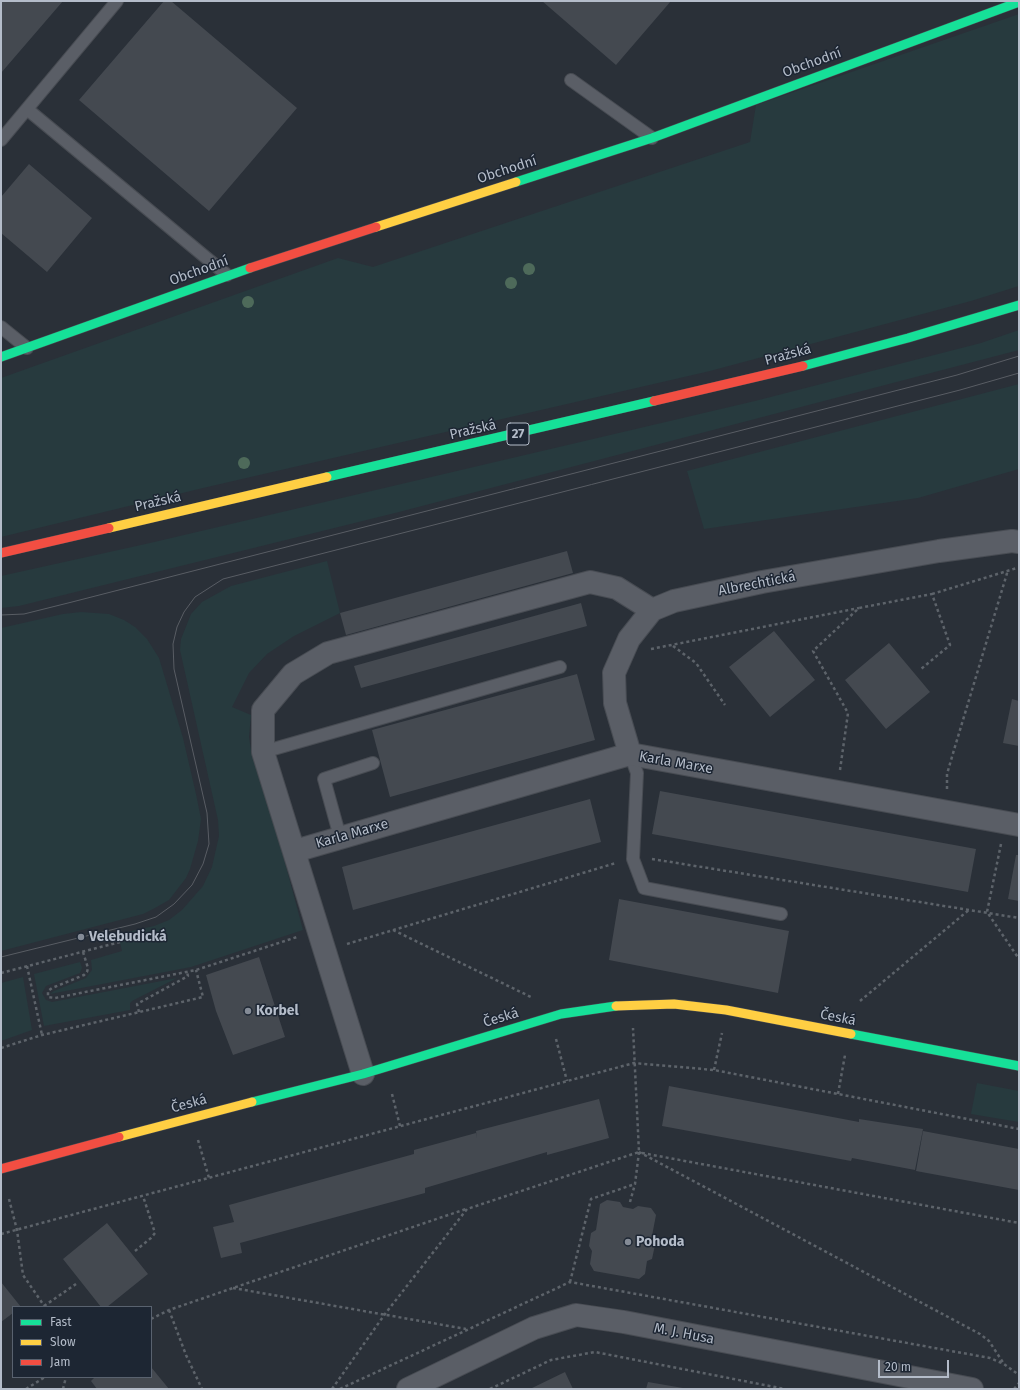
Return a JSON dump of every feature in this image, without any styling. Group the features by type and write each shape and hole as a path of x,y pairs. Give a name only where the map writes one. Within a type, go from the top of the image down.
{"street":[{"name":"Obchodní","path":"1,357 227,275 652,138 1019,2"},
{"name":"Pražská","path":"1,553 748,380 908,338 1019,305"},
{"name":"Albrechtická","path":"630,754 615,703 614,673 629,639 652,610 674,601 762,582 939,551 1012,541 1019,542"},
{"path":"363,1074 264,752 263,710 292,674 328,653 590,582 617,588 652,610"},
{"name":"Karla Marxe","path":"295,851 630,754 1019,825"},
{"name":"Česká","path":"1,1169 192,1117 363,1074 561,1014 620,1005 674,1004 726,1010 1019,1066"},
{"name":"M. J. Husa","path":"408,1389 534,1328 576,1315 624,1322 972,1389"}],"lane":[{"path":"1,140 116,1"},
{"path":"571,80 652,138"},
{"path":"27,109 227,275"},
{"path":"1,327 27,348"},
{"path":"264,752 560,667"},
{"path":"630,754 637,773 632,859 644,888 780,914"},
{"path":"340,837 324,779 373,763"}],"path":[{"path":"651,649 932,594 1017,568"},
{"path":"945,795 954,750 1008,570"},
{"path":"921,668 950,645 932,594"},
{"path":"839,776 848,713 813,651 859,608"},
{"path":"672,646 696,663 725,705"},
{"path":"1002,840 987,912 1019,959"},
{"path":"342,946 632,859 646,858 1019,918"},
{"path":"860,1001 970,909"},
{"path":"83,952 88,968 84,976 52,988 48,991 48,997 55,998 196,970 319,930"},
{"path":"393,930 537,1000"},
{"path":"1,973 120,942"},
{"path":"27,966 42,1035"},
{"path":"1,1048 42,1035 204,997 196,970"},
{"path":"139,1012 137,1004 188,976 187,972"},
{"path":"630,1202 635,1184 639,1152 634,1062 633,1004"},
{"path":"714,1070 722,1031"},
{"path":"555,1035 567,1081"},
{"path":"1,1234 634,1062 714,1070 1019,1129"},
{"path":"838,1094 843,1065"},
{"path":"392,1094 400,1126"},
{"path":"197,1136 208,1178"},
{"path":"639,1152 980,1334 989,1341 1004,1364"},
{"path":"152,1318 169,1310 233,1288 639,1152 1019,1223"},
{"path":"570,1282 591,1199 635,1184"},
{"path":"135,1251 155,1233 143,1196"},
{"path":"9,1199 23,1274 45,1306 76,1284"},
{"path":"332,1389 385,1314 466,1209"},
{"path":"233,1288 466,1329"},
{"path":"169,1310 186,1355 202,1389"},
{"path":"490,1389 551,1360 595,1352 785,1389"},
{"path":"26,1389 43,1378"},
{"path":"63,1389 66,1378"},
{"path":"1014,1389 1019,1383"}],"green space":[{"path":"1019,14 1019,286 971,301 710,371 203,488 1,537 1,378 338,258 373,267 750,142 756,105"},
{"path":"1019,330 1019,350 399,512 19,606 1,608 1,576 150,543 755,401 981,343"},
{"path":"1019,384 1019,469 918,498 704,529 687,471"},
{"path":"327,561 340,613 294,636 267,654 249,673 232,707 251,715 249,737 251,750 276,829 303,930 191,967 50,994 86,978 92,970 91,960 122,951 118,934 154,926 169,920 182,910 203,886 212,867 219,836 218,820 180,650 181,639 191,614 202,602 231,586"},
{"path":"81,612 109,614 124,620 135,627 147,639 159,658 183,738 196,794 201,819 198,841 186,878 169,900 155,908 143,914 1,951 1,628 63,614"},
{"path":"80,962 82,968 80,973 46,986 42,993 46,1000 52,1002 177,978 132,1001 130,1003 130,1010 44,1026 34,974"},
{"path":"23,977 32,1030 1,1041 1,983"},
{"path":"977,1083 1019,1091 1019,1122 971,1114"}],"building":[{"path":"1,1 63,1 1,73"},
{"path":"164,1 171,1 297,108 209,211 79,100"},
{"path":"542,1 671,1 616,65"},
{"path":"29,164 92,218 47,272 1,233 1,197"},
{"path":"567,551 573,573 346,635 340,613"},
{"path":"581,603 587,626 361,688 354,666"},
{"path":"774,631 815,680 770,717 729,667"},
{"path":"889,643 930,692 886,729 845,680"},
{"path":"577,674 595,740 390,797 372,730"},
{"path":"1012,699 1019,701 1019,746 1003,743"},
{"path":"660,791 976,849 968,892 652,834"},
{"path":"590,799 601,842 353,910 342,867"},
{"path":"1016,855 1019,855 1019,901 1008,899"},
{"path":"619,899 789,931 778,993 609,960"},
{"path":"259,957 285,1037 233,1055 216,1011 206,975"},
{"path":"669,1086 859,1122 859,1119 923,1129 915,1170 852,1158 851,1161 662,1126"},
{"path":"599,1099 609,1138 547,1155 547,1152 425,1188 425,1193 240,1243 242,1253 221,1258 213,1227 234,1222 229,1205 414,1154 414,1150 476,1133 477,1139 476,1131"},
{"path":"923,1131 1019,1149 1019,1190 916,1171"},
{"path":"607,1200 620,1202 623,1207 633,1209 638,1206 651,1208 656,1215 651,1241 655,1245 652,1259 647,1261 645,1274 639,1279 594,1271 590,1264 592,1251 589,1246 591,1233 596,1230 600,1204"},
{"path":"107,1223 148,1274 108,1306 100,1306 63,1259"},
{"path":"1,1282 20,1306 12,1306 12,1314 1,1322"},
{"path":"152,1368 169,1389 97,1389 91,1381 94,1378 152,1378"},
{"path":"565,1372 573,1389 530,1389"},
{"path":"648,1382 683,1388 646,1389"}],"tram line":[{"path":"1,615 24,614 72,602 957,375 1019,356"},
{"path":"1,957 135,924 156,917 174,904 192,885 203,864 209,844 207,813 174,669 173,644 177,627 184,612 195,597 223,579 960,390 1019,373"}],"traffic: fast":[{"path":"516,182 652,138 1019,2"},
{"path":"1,357 250,268"},
{"path":"803,366 908,338 1019,305"},
{"path":"327,477 654,401"},
{"path":"252,1102 363,1074 561,1014 616,1006"},
{"path":"851,1034 1019,1066"}],"traffic: slow":[{"path":"376,227 516,182"},
{"path":"109,528 327,477"},
{"path":"616,1006 674,1004 726,1010 851,1034"},
{"path":"119,1137 252,1102"}],"traffic: jam":[{"path":"250,268 376,227"},
{"path":"654,401 803,366"},
{"path":"1,553 109,528"},
{"path":"1,1169 119,1137"}],"place":[{"name":"Velebudická","path":"81,937"},
{"name":"Korbel","path":"248,1011"},
{"name":"Pohoda","path":"628,1242"}]}
